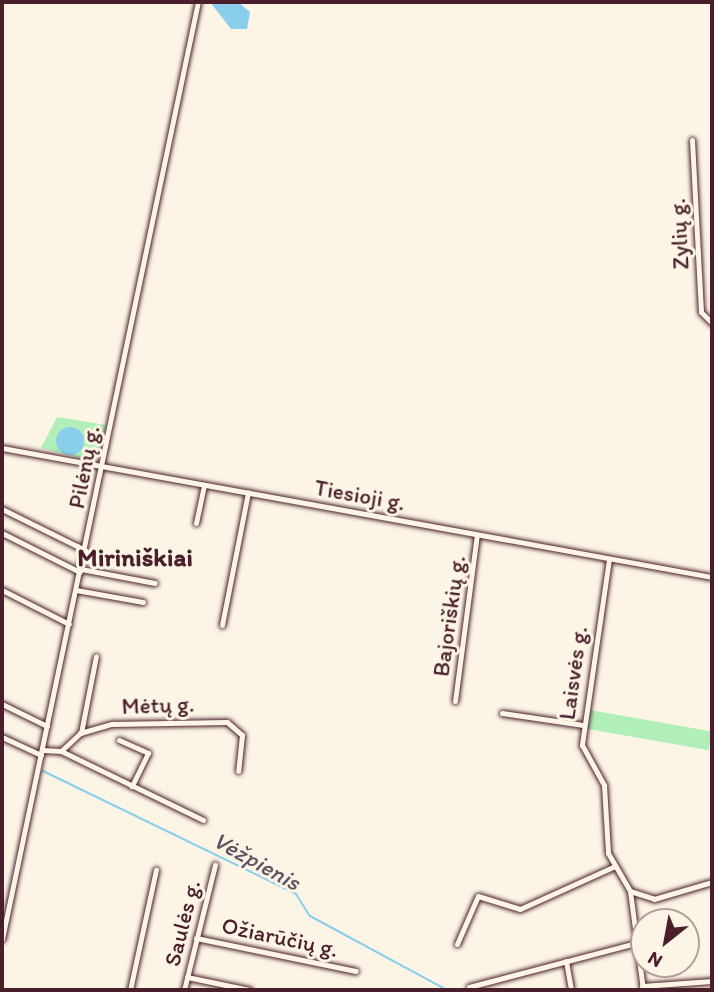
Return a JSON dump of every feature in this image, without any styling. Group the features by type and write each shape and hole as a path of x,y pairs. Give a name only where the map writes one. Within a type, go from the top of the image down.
{"street":[{"name":"Pilėnų g.","path":"2,939 198,2"},
{"name":"Zylių g.","path":"692,140 701,312 710,323"},
{"name":"Tiesioji g.","path":"2,448 712,577"},
{"path":"196,523 204,485"},
{"path":"222,625 248,493"},
{"path":"2,509 85,550"},
{"path":"2,533 80,570 155,583"},
{"name":"Bajoriškių g.","path":"455,701 477,535"},
{"name":"Laisvės g.","path":"609,559 583,725 583,751 604,785 613,867 630,891 632,908"},
{"path":"2,590 69,624"},
{"path":"76,590 143,602"},
{"path":"81,733 96,656"},
{"path":"2,704 47,726"},
{"path":"502,713 583,725"},
{"name":"Mėtų g.","path":"61,751 81,733 112,724 227,722 242,735 238,771"},
{"path":"2,737 41,752 61,751 203,821"},
{"path":"119,740 148,753 132,786"},
{"name":"Saulės g.","path":"184,990 215,865"},
{"path":"457,944 478,896 520,909 613,867"},
{"path":"130,990 156,870"},
{"path":"630,891 654,899 712,883"},
{"name":"Ožiarūčių g.","path":"196,938 356,971"},
{"path":"469,987 630,945"},
{"path":"566,961 571,990"},
{"path":"187,977 250,990"},
{"path":"642,988 712,981"}],"green space":[{"path":"57,417 106,425 100,455 84,459 41,448"},
{"path":"590,710 712,732 709,750 587,729"}],"water":[{"path":"210,2 238,2 250,12 247,29 231,29"},
{"path":"70,427 80,431 84,441 80,451 70,455 60,451 56,441 60,431"}],"waterway":[{"name":"Vėžpienis","path":"43,771 296,894 310,916 447,990"}],"district":[{"name":"Miriniškiai","path":"135,558"}]}
